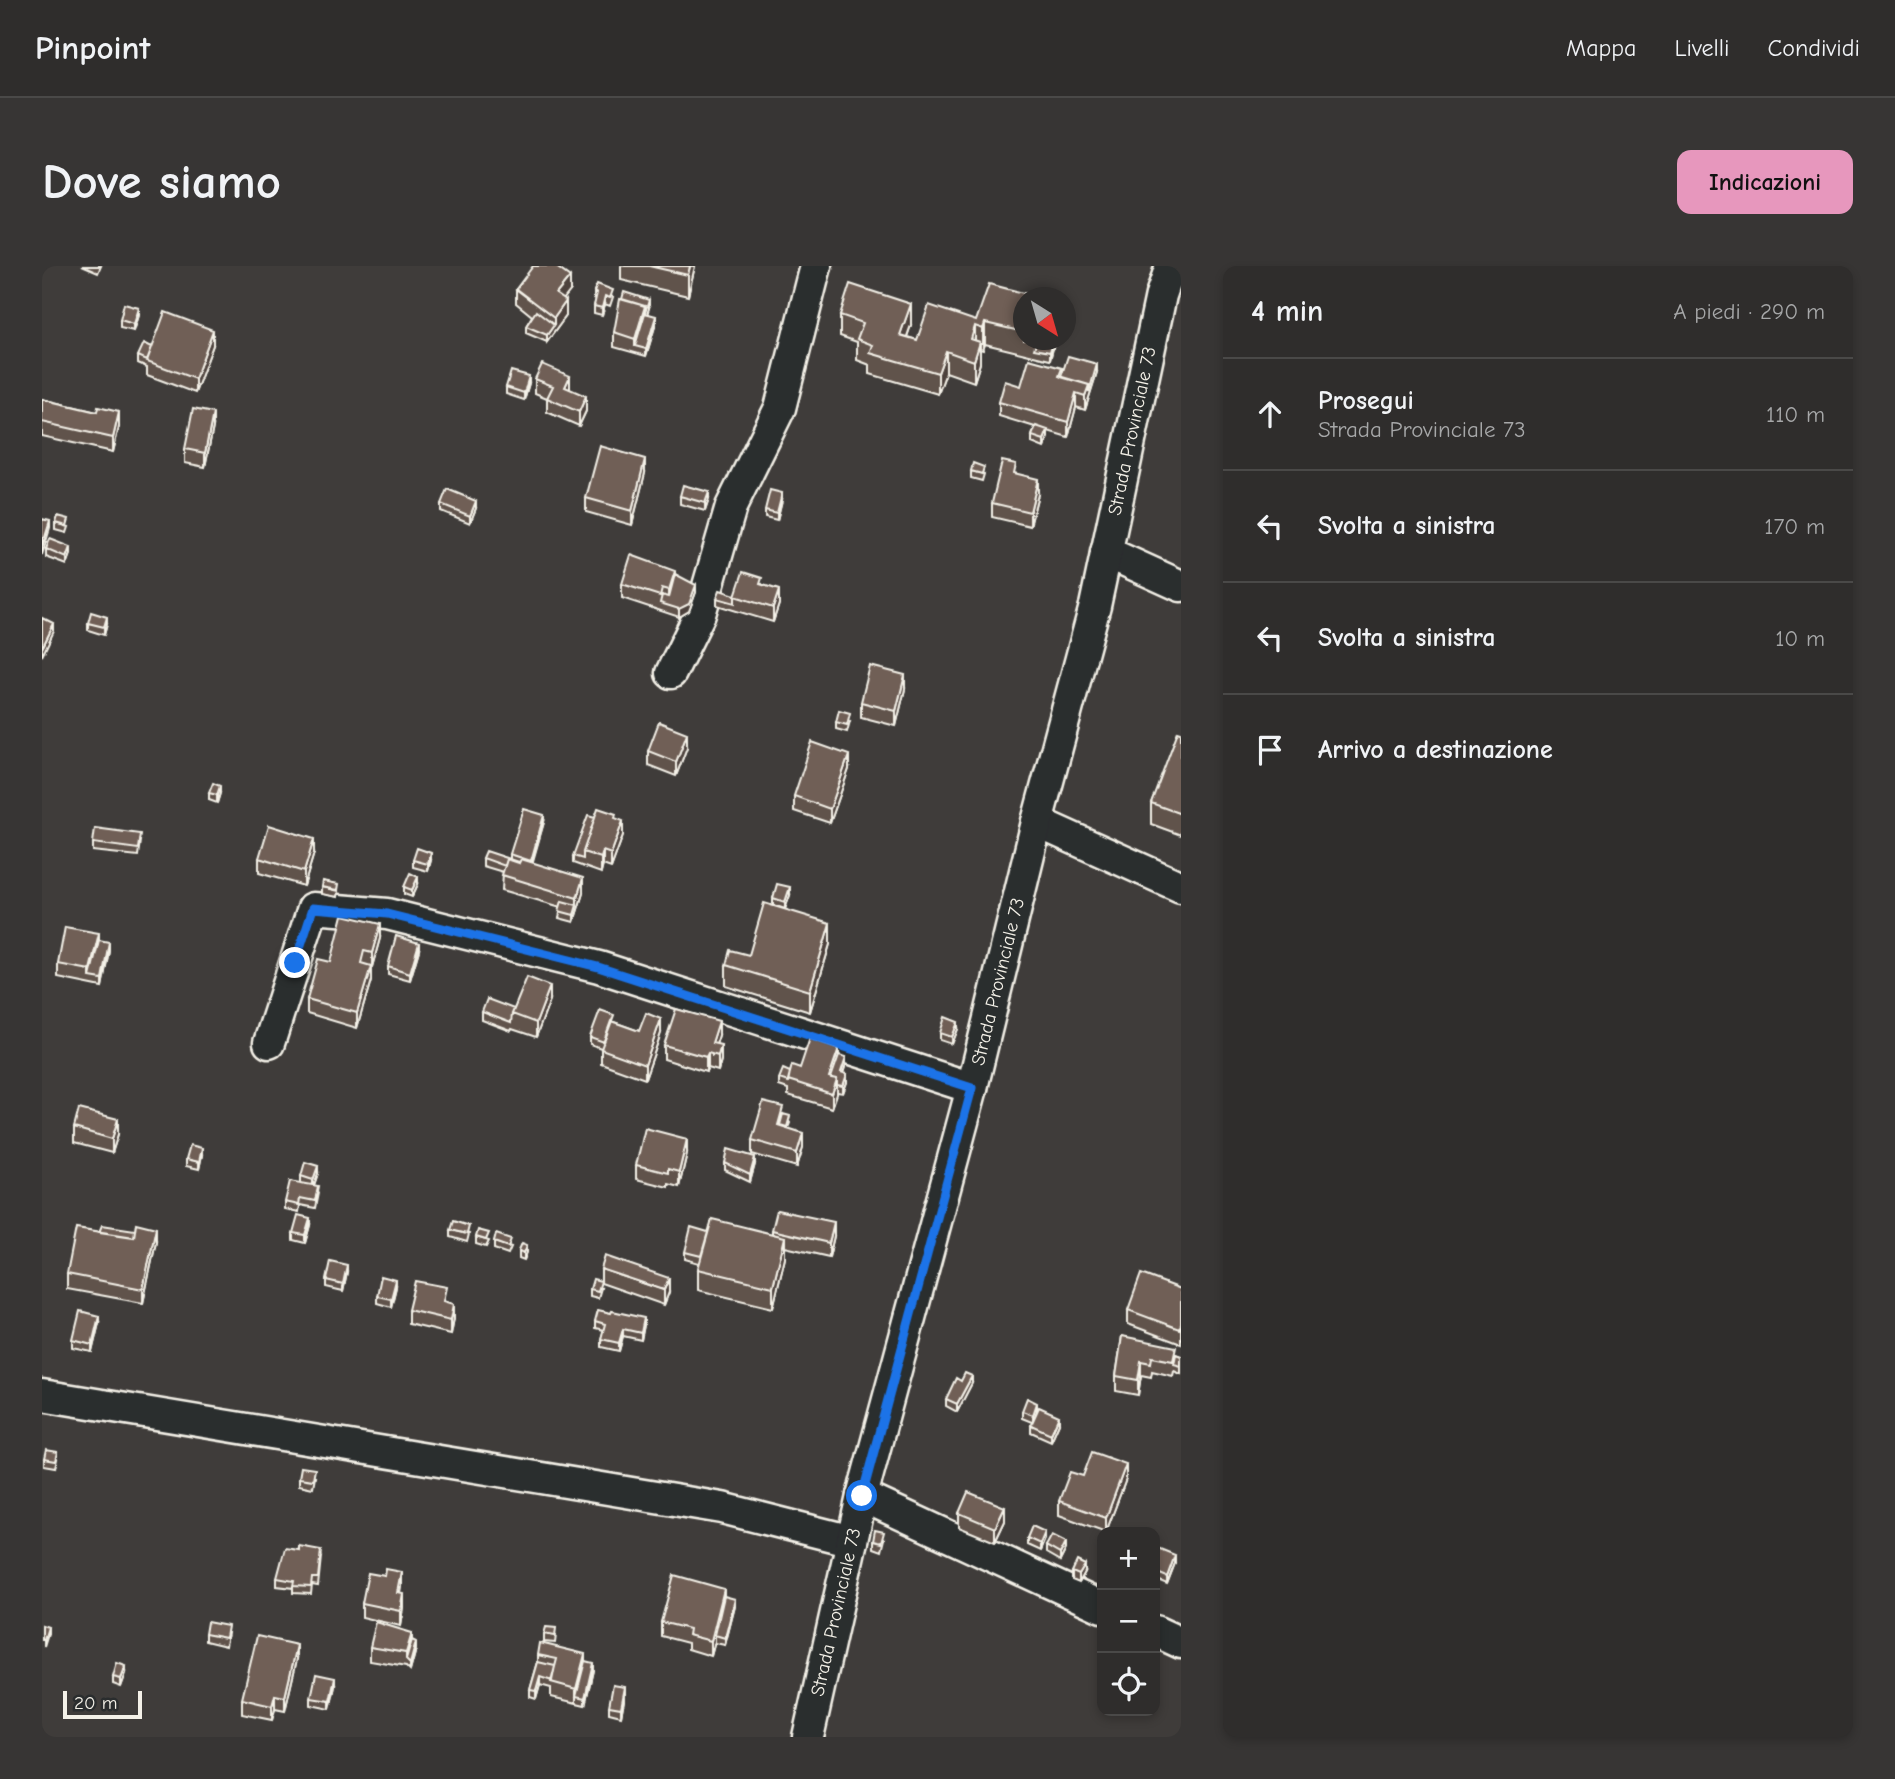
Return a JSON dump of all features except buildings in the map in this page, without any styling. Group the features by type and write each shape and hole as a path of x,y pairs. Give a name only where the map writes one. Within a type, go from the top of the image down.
{"street":[{"path":"671,673 700,614 731,507 744,477 771,432 780,408 816,266"},
{"name":"Strada Provinciale 73","path":"808,1737 862,1496 972,1088 1037,822 1095,606 1161,295 1171,266"},
{"path":"1106,552 1181,586"},
{"path":"1037,822 1181,887"},
{"path":"269,1043 313,908 387,914 598,967 972,1088"},
{"path":"42,1395 722,1508 852,1541"},
{"path":"862,1496 1097,1605"},
{"path":"1160,1633 1181,1643"}],"route":[{"path":"295,963 313,908 387,914 598,967 972,1088 862,1496"}]}
